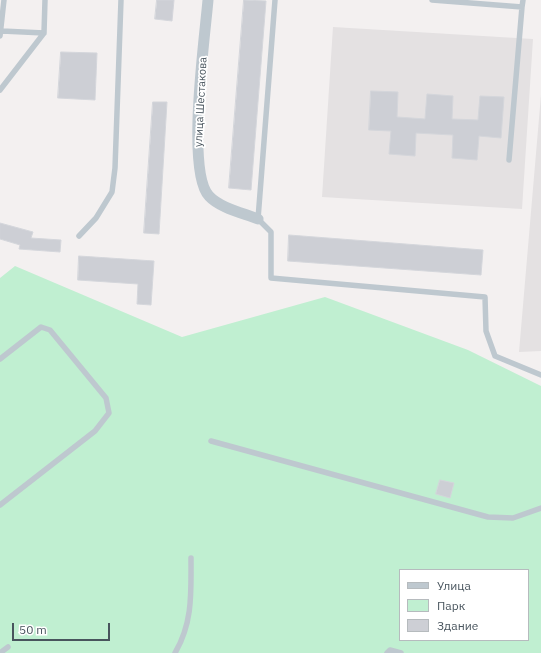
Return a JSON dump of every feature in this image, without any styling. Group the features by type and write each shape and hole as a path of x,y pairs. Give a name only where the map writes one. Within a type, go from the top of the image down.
{"street":[{"name":"улица Шестакова","path":"208,0 197,130 200,178 202,187 209,197 222,205 258,219"}],"lane":[{"path":"4,0 1,33 44,33"},
{"path":"0,90 44,33 45,0"},
{"path":"79,236 96,218 112,192 115,168 121,0"},
{"path":"275,0 258,219 271,232 271,278 485,297 486,331 495,356 541,375"},
{"path":"432,0 522,6"},
{"path":"510,160 523,0"},
{"path":"0,359 41,327 50,330 106,398 109,413 96,431 0,505"},
{"path":"211,440 488,517 513,518 541,508"},
{"path":"175,653 181,642 191,609 191,558"},
{"path":"0,653 8,647"},
{"path":"387,653 390,650 401,653"}],"shaded area":[{"path":"333,27 533,39 522,209 322,197"},
{"path":"541,95 541,351 519,352"}],"green space":[{"path":"15,266 182,337 325,297 468,350 541,386 541,653 0,653 0,278"}],"building":[{"path":"157,0 174,0 172,21 155,19"},
{"path":"244,0 266,1 251,190 229,188"},
{"path":"61,52 97,53 95,100 58,98"},
{"path":"371,91 398,92 397,117 425,119 427,94 453,96 452,119 478,120 480,96 504,97 501,138 479,136 477,160 452,158 453,135 416,133 415,156 389,154 391,131 369,130"},
{"path":"153,102 167,102 159,234 144,233"},
{"path":"0,223 33,232 31,238 61,240 60,252 19,249 20,245 0,239"},
{"path":"289,235 483,250 481,275 288,261"},
{"path":"79,256 154,261 151,305 137,304 138,284 78,280"},
{"path":"440,480 454,483 450,498 436,494"}]}
